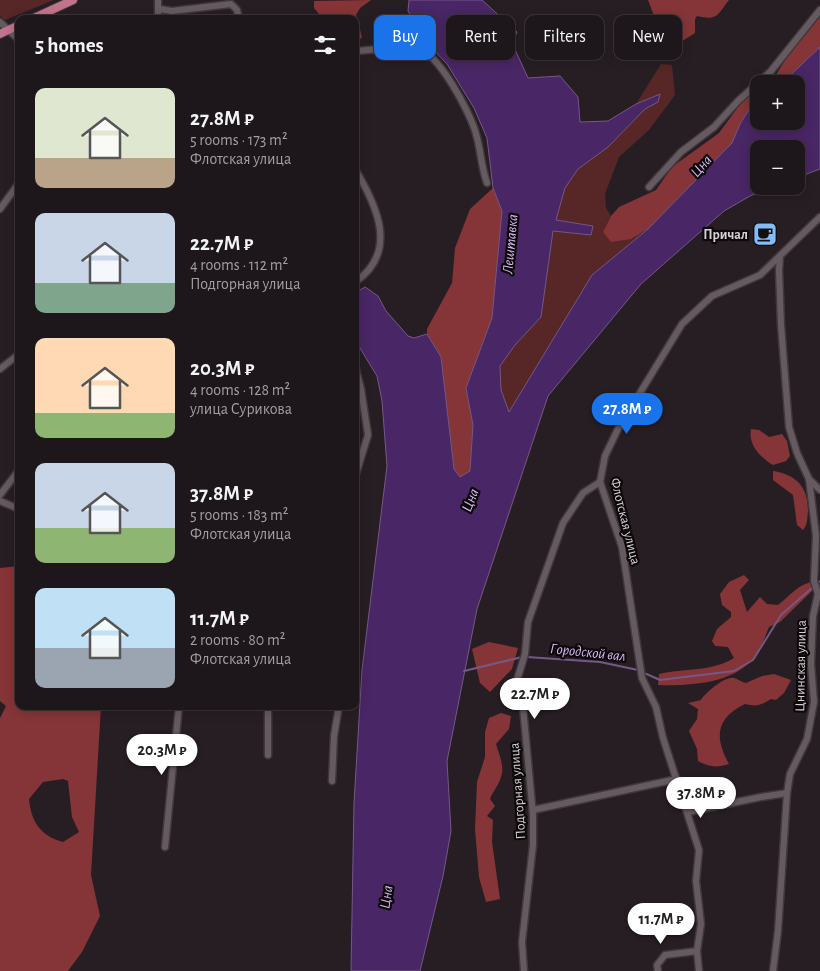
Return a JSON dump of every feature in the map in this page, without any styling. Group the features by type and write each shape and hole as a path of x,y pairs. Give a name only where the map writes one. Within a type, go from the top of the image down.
{"main road":[{"path":"41,15 73,0"},
{"path":"0,34 15,27"}],"street":[{"path":"158,0 158,15"},
{"path":"159,9 172,11 204,8 223,3 231,4 237,10 238,15"},
{"path":"649,187 682,152 714,127 738,101 771,71 820,10"},
{"path":"0,22 15,36"},
{"path":"359,51 417,48 433,58 468,113 476,134 481,166 487,183"},
{"path":"359,176 370,195 382,241 372,268 359,279"},
{"path":"0,209 15,188"},
{"name":"Флотская улица","path":"699,971 697,951 701,924 696,881 699,850 663,738 656,707 642,676 622,547 600,482 605,456 618,429 682,324 712,296 760,275 820,217"},
{"name":"Цнинская улица","path":"773,971 780,903 787,793 790,774 807,739 814,702 811,664 812,626 819,592 814,581 816,536 809,479 797,453 789,427 779,288 780,257"},
{"path":"0,369 15,357"},
{"path":"359,379 368,435 359,464"},
{"path":"0,495 15,475"},
{"name":"Цнинская улица","path":"809,479 820,490"},
{"name":"Подгорная улица","path":"524,971 522,942 533,845 533,810 523,707 517,680 525,654 528,622 562,523 583,493 600,482"},
{"path":"0,501 15,507"},
{"path":"165,847 179,710"},
{"path":"268,710 268,755"},
{"path":"332,781 334,736 338,710"},
{"path":"533,810 677,779"},
{"path":"688,812 761,796 787,793"},
{"path":"658,971 657,965 665,955 697,951"}],"shaded area":[{"path":"0,0 54,0 5,20 0,16"},
{"path":"371,0 360,8 356,15 320,15 314,8 314,1"},
{"path":"648,0 729,0 716,16 709,18 697,16 695,19 695,33 682,41 682,15 654,15"},
{"path":"820,13 820,47 790,75 776,75 794,45"},
{"path":"359,26 362,37 359,40"},
{"path":"661,64 672,65 675,95 649,130 619,157 605,194 606,208 611,216 603,232 631,239 648,229 592,275 509,412 501,390 500,366 515,345 541,317 553,231 591,235 593,226 556,220 565,188 578,169 608,147 645,109 658,102 660,94 636,104"},
{"path":"750,94 750,109 740,124 732,143 648,229 631,239 611,242 603,232 611,216 619,207 656,190 672,167 719,133 744,99"},
{"path":"493,188 502,211 492,318 466,388 473,425 470,471 460,478 454,469 441,357 427,334 427,329 452,283 455,248 470,209"},
{"path":"751,429 759,430 769,437 782,434 787,441 790,456 786,461 773,465 768,462 753,445"},
{"path":"773,471 795,479 803,489 806,495 808,511 807,523 803,530 797,525 793,495 773,480"},
{"path":"15,566 15,710 101,710 91,875 100,916 82,952 68,971 0,971 0,718 6,706 0,701 0,568","holes":["63,779 68,781 72,817 79,832 63,842 55,839 48,836 38,826 32,814 29,799 43,782"]},
{"path":"744,575 749,580 740,590 747,612 760,597 767,604 778,605 806,584 811,582 815,588 780,622 769,627 758,652 747,665 737,672 724,678 697,684 658,685 659,674 707,668 734,658 728,647 715,646 712,641 717,629 731,617 731,612 722,605 720,594 729,582"},
{"path":"489,642 518,648 512,669 490,692 480,683 472,649"},
{"path":"774,674 791,680 784,693 776,700 771,699 759,705 745,704 735,709 723,722 720,729 721,745 729,764 713,766 698,761 697,749 689,731 697,719 698,709 688,703 701,700 711,689 730,678 746,683 762,676"},
{"path":"501,713 511,716 509,729 496,744 502,773 490,799 495,806 487,816 493,820 492,842 500,899 486,902 479,877 475,829 477,782 485,757 485,732 489,718"}],"water":[{"path":"409,0 482,0 498,15 446,15 446,60 515,60 515,50 528,78 560,76 578,97 580,122 608,121 636,104 660,94 658,102 645,109 608,147 578,169 565,188 556,220 593,226 591,235 553,231 541,317 515,345 500,366 501,390 509,412 592,275 648,229 732,143 748,111 750,109 750,130 805,130 805,75 790,75 820,47 820,169 805,175 805,140 750,140 750,195 752,195 724,211 641,284 548,396 477,609 447,761 451,831 443,876 420,971 351,971 354,803 362,670 387,466 382,401 377,376 359,347 359,291 365,287 378,296 386,311 408,336 414,338 427,334 441,357 454,469 460,477 470,471 473,425 466,388 492,318 502,211 493,188 487,138 474,108 447,64 436,52 436,15 410,15 408,11"}],"waterway":[{"name":"Городской вал","path":"642,672 660,680 734,671 753,660 781,615 820,581"},
{"name":"Городской вал","path":"464,671 522,657"},
{"name":"Городской вал","path":"527,657 600,662 638,670"}],"place":[{"name":"Причал","path":"765,234"}],"water label":[{"name":"Цна","path":"701,166"},
{"name":"Лештавка","path":"510,244"},
{"name":"Цна","path":"470,500"},
{"name":"Цна","path":"386,897"}]}
